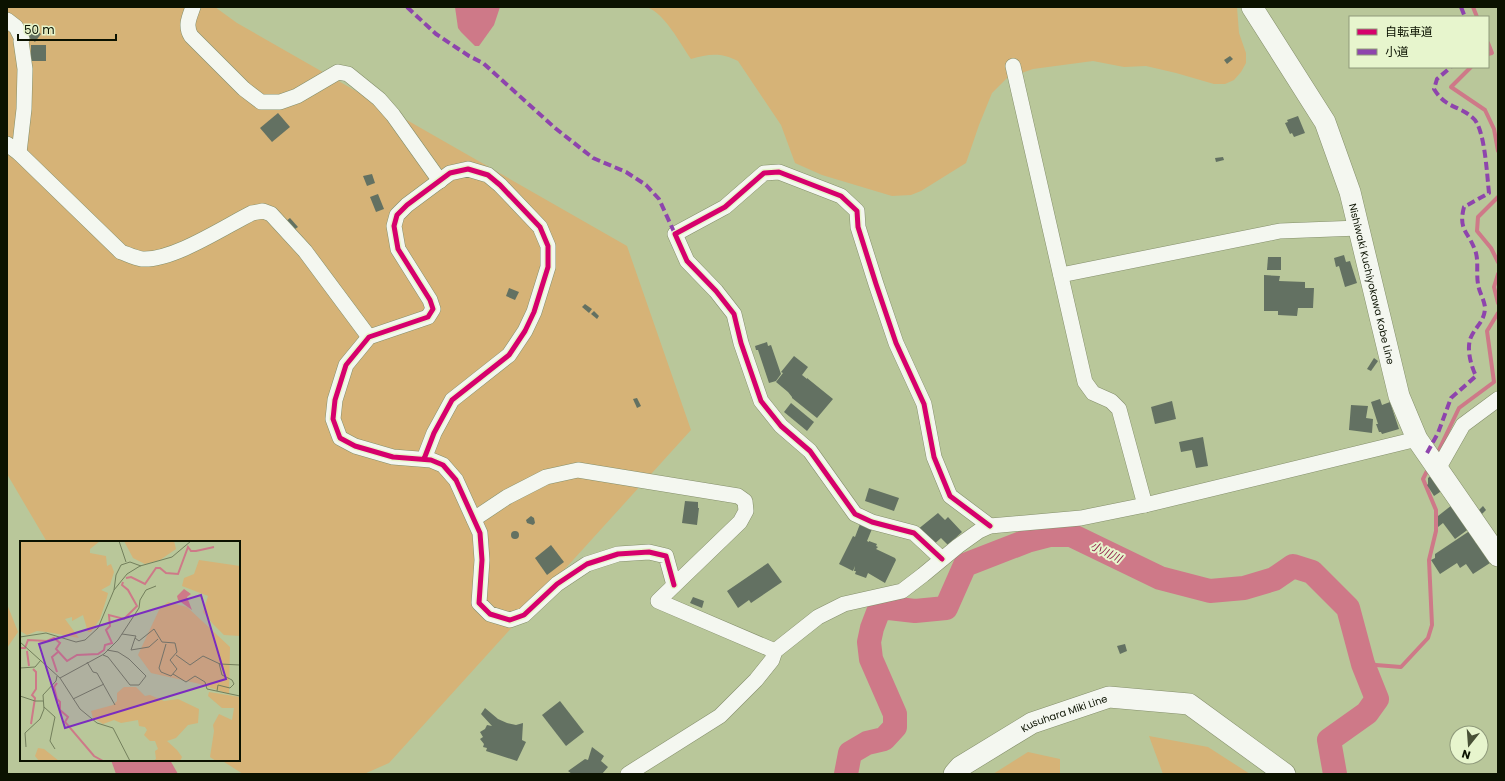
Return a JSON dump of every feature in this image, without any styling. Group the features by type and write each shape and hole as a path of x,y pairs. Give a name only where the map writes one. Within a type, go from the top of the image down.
{"main road":[{"name":"Nishiwaki Kuchiyokawa Kobe Line","path":"1252,7 1325,122 1350,192 1399,396 1427,454 1498,556"},
{"name":"Kusuhara Miki Line","path":"954,774 960,767 1032,723 1109,697 1189,704 1285,774"}],"street":[{"path":"193,7 188,20 187,29 191,36 244,89 261,102 280,102 297,96 338,72 348,74 378,99 393,115 440,181"},
{"path":"7,20 16,27 22,39 25,70 24,109 13,149 121,252 141,259 161,257 197,243 252,213 262,211 271,214 305,251 369,338"},
{"path":"1013,66 1085,382 1093,393 1111,401 1119,409 1145,505"},
{"path":"424,459 434,434 452,400 509,354 524,331 534,312 548,266 548,246 540,227 500,185 488,175 468,169 450,173 407,205 397,215 394,226 398,248 430,300 433,309 428,317 369,338 346,365 335,400 333,419 340,438 354,446 392,457 431,460 442,466 456,480 480,533 482,560 479,603 490,614 510,620 524,615 557,584 587,564 618,554 649,552 666,556 674,585"},
{"path":"942,559 914,533 872,522 855,514 810,451 781,426 761,401 740,343 734,314 716,291 687,261 675,234 725,207 764,173 779,172 841,196 857,211 858,227 878,291 896,343 924,404 934,457 950,496 990,526"},
{"path":"1061,275 1280,231 1359,228"},
{"path":"628,774 720,716 756,680 772,660 775,651 818,617 844,604 902,591 958,546 979,531 990,526 1081,518 1427,454 1498,399"},
{"path":"474,519 507,497 546,476 578,470 738,496 745,501 746,511 740,522 658,602 775,651"}],"shaded area":[{"path":"7,7 215,7 237,23 627,246 691,430 389,763 364,774 243,774 223,761 240,761 240,541 46,541 7,474"},
{"path":"455,7 500,7 494,25 479,46 475,46 458,28"},
{"path":"647,7 1237,7 1239,33 1246,53 1246,63 1234,80 1225,84 1214,84 1146,66 1124,67 1093,61 1033,69 1007,78 992,93 966,163 921,191 911,195 892,196 822,175 795,163 781,125 738,61 720,55 703,56 691,59 666,22"},
{"path":"7,604 18,632 7,648"},
{"path":"1149,736 1208,747 1250,774 1163,774"},
{"path":"1028,752 1060,759 1060,774 993,774"},
{"path":"111,761 171,761 178,774 116,774"}],"building":[{"path":"33,28 41,34 35,42 28,37"},
{"path":"31,45 46,45 46,61 31,61"},
{"path":"1230,56 1233,59 1227,64 1224,60"},
{"path":"278,113 290,127 272,142 260,128"},
{"path":"1298,116 1305,133 1294,137 1292,133 1290,134 1285,123 1288,122 1287,120"},
{"path":"1223,157 1224,160 1216,162 1215,158"},
{"path":"372,174 375,183 367,186 363,176"},
{"path":"378,194 384,209 376,212 370,197"},
{"path":"290,218 298,227 292,231 285,222"},
{"path":"1344,255 1346,262 1350,261 1357,283 1345,287 1339,266 1336,267 1334,258"},
{"path":"1268,257 1281,257 1281,270 1267,270"},
{"path":"1264,275 1280,276 1279,281 1305,282 1305,288 1314,288 1313,308 1298,308 1297,316 1278,315 1278,311 1264,311"},
{"path":"509,288 519,292 515,300 506,296"},
{"path":"585,304 592,309 589,313 582,307"},
{"path":"594,311 599,316 597,319 591,314"},
{"path":"767,342 768,346 771,345 781,374 776,381 769,383 758,350 756,350 755,346"},
{"path":"794,356 808,367 802,375 833,399 817,418 792,398 788,392 776,382 783,373 781,372"},
{"path":"1374,358 1378,361 1371,371 1367,369"},
{"path":"637,398 641,406 637,408 633,399"},
{"path":"1380,399 1382,405 1390,402 1399,429 1382,434 1379,432 1371,402"},
{"path":"1172,401 1176,419 1155,424 1151,407"},
{"path":"791,403 814,422 807,431 784,412"},
{"path":"1351,405 1368,406 1366,418 1373,419 1372,433 1349,430"},
{"path":"1203,437 1208,466 1196,468 1192,450 1181,452 1179,442"},
{"path":"1432,475 1443,490 1434,496 1427,485 1428,478"},
{"path":"869,488 899,498 894,511 865,501"},
{"path":"685,501 698,502 699,508 697,525 682,523"},
{"path":"1452,505 1470,528 1455,539 1443,523 1438,527 1438,516"},
{"path":"1483,506 1486,510 1480,516 1477,512"},
{"path":"938,513 945,520 948,517 962,532 948,545 941,538 932,546 917,530"},
{"path":"531,516 534,518 535,523 533,525 527,523 526,520"},
{"path":"860,524 872,529 867,541 877,544 876,546 878,547 876,549 895,558 896,560 885,583 868,573 866,578 855,574 855,566 853,571 839,564 853,536 855,537"},
{"path":"1471,530 1479,540 1475,542 1483,549 1481,550 1490,563 1473,574 1466,564 1460,568 1457,563 1440,574 1431,560 1435,558 1435,554"},
{"path":"513,531 517,531 519,535 517,539 513,539 511,537 511,533"},
{"path":"551,545 564,562 547,575 535,558"},
{"path":"768,563 782,582 751,603 749,600 738,608 727,591"},
{"path":"693,597 704,601 702,608 690,603"},
{"path":"1125,644 1127,651 1120,654 1117,646"},
{"path":"560,701 584,732 566,746 542,715"},
{"path":"485,708 498,719 507,723 516,725 523,723 522,740 526,742 517,761 486,751 487,748 483,747 484,744 480,739 483,737 480,732 485,729 487,725 492,726 481,714"},
{"path":"592,747 604,756 601,761 608,767 602,774 572,774 568,771 585,759 588,760"}],"waterway":[{"path":"1473,7 1477,16"},
{"path":"1489,46 1492,53 1489,54"},
{"path":"1470,68 1451,87 1485,110 1494,129 1498,151"},
{"path":"1498,197 1478,217 1477,231 1491,248 1498,262"},
{"path":"1498,274 1494,287 1498,303"},
{"path":"1436,456 1459,408 1494,382 1487,331 1498,313"},
{"path":"1363,664 1401,667 1428,638 1432,625 1429,560 1436,531 1436,510 1423,479 1429,467"},
{"name":"小川川","path":"846,774 850,753 867,743 884,739 895,727 895,714 871,659 869,642 872,628 880,607 915,611 946,608 965,565 1027,541 1050,535 1071,535 1160,578 1210,591 1244,588 1274,579 1293,566 1312,572 1348,608 1363,664 1377,699 1367,713 1329,740 1335,774"}],"marked path":[{"path":"407,7 436,34 469,56 483,63 555,128 593,158 626,172 646,185 659,199 675,234"},
{"path":"1461,7 1465,16"},
{"path":"1427,453 1438,433 1451,398 1476,376 1472,367 1469,346 1471,337 1482,320 1485,312 1484,301 1478,284 1476,254 1462,221 1464,207 1489,193 1485,153 1477,123 1468,114 1448,104 1434,89 1437,79 1450,68"}],"cycle path":[{"path":"424,459 434,433 452,400 509,355 525,331 534,312 548,267 548,246 540,227 500,185 488,175 468,169 450,173 407,205 397,215 394,226 398,249 430,300 433,309 428,317 369,337 346,365 335,400 333,419 340,438 355,446 393,457 431,460 443,465 456,480 480,533 482,560 479,603 490,614 510,620 524,615 557,584 587,564 618,554 649,552 666,556 674,585"},
{"path":"942,559 914,533 872,522 855,514 810,451 781,426 761,401 741,343 734,314 716,291 687,261 675,234 725,207 764,173 779,172 841,196 857,211 858,227 876,284 896,343 924,404 934,457 950,496 990,526"}]}
